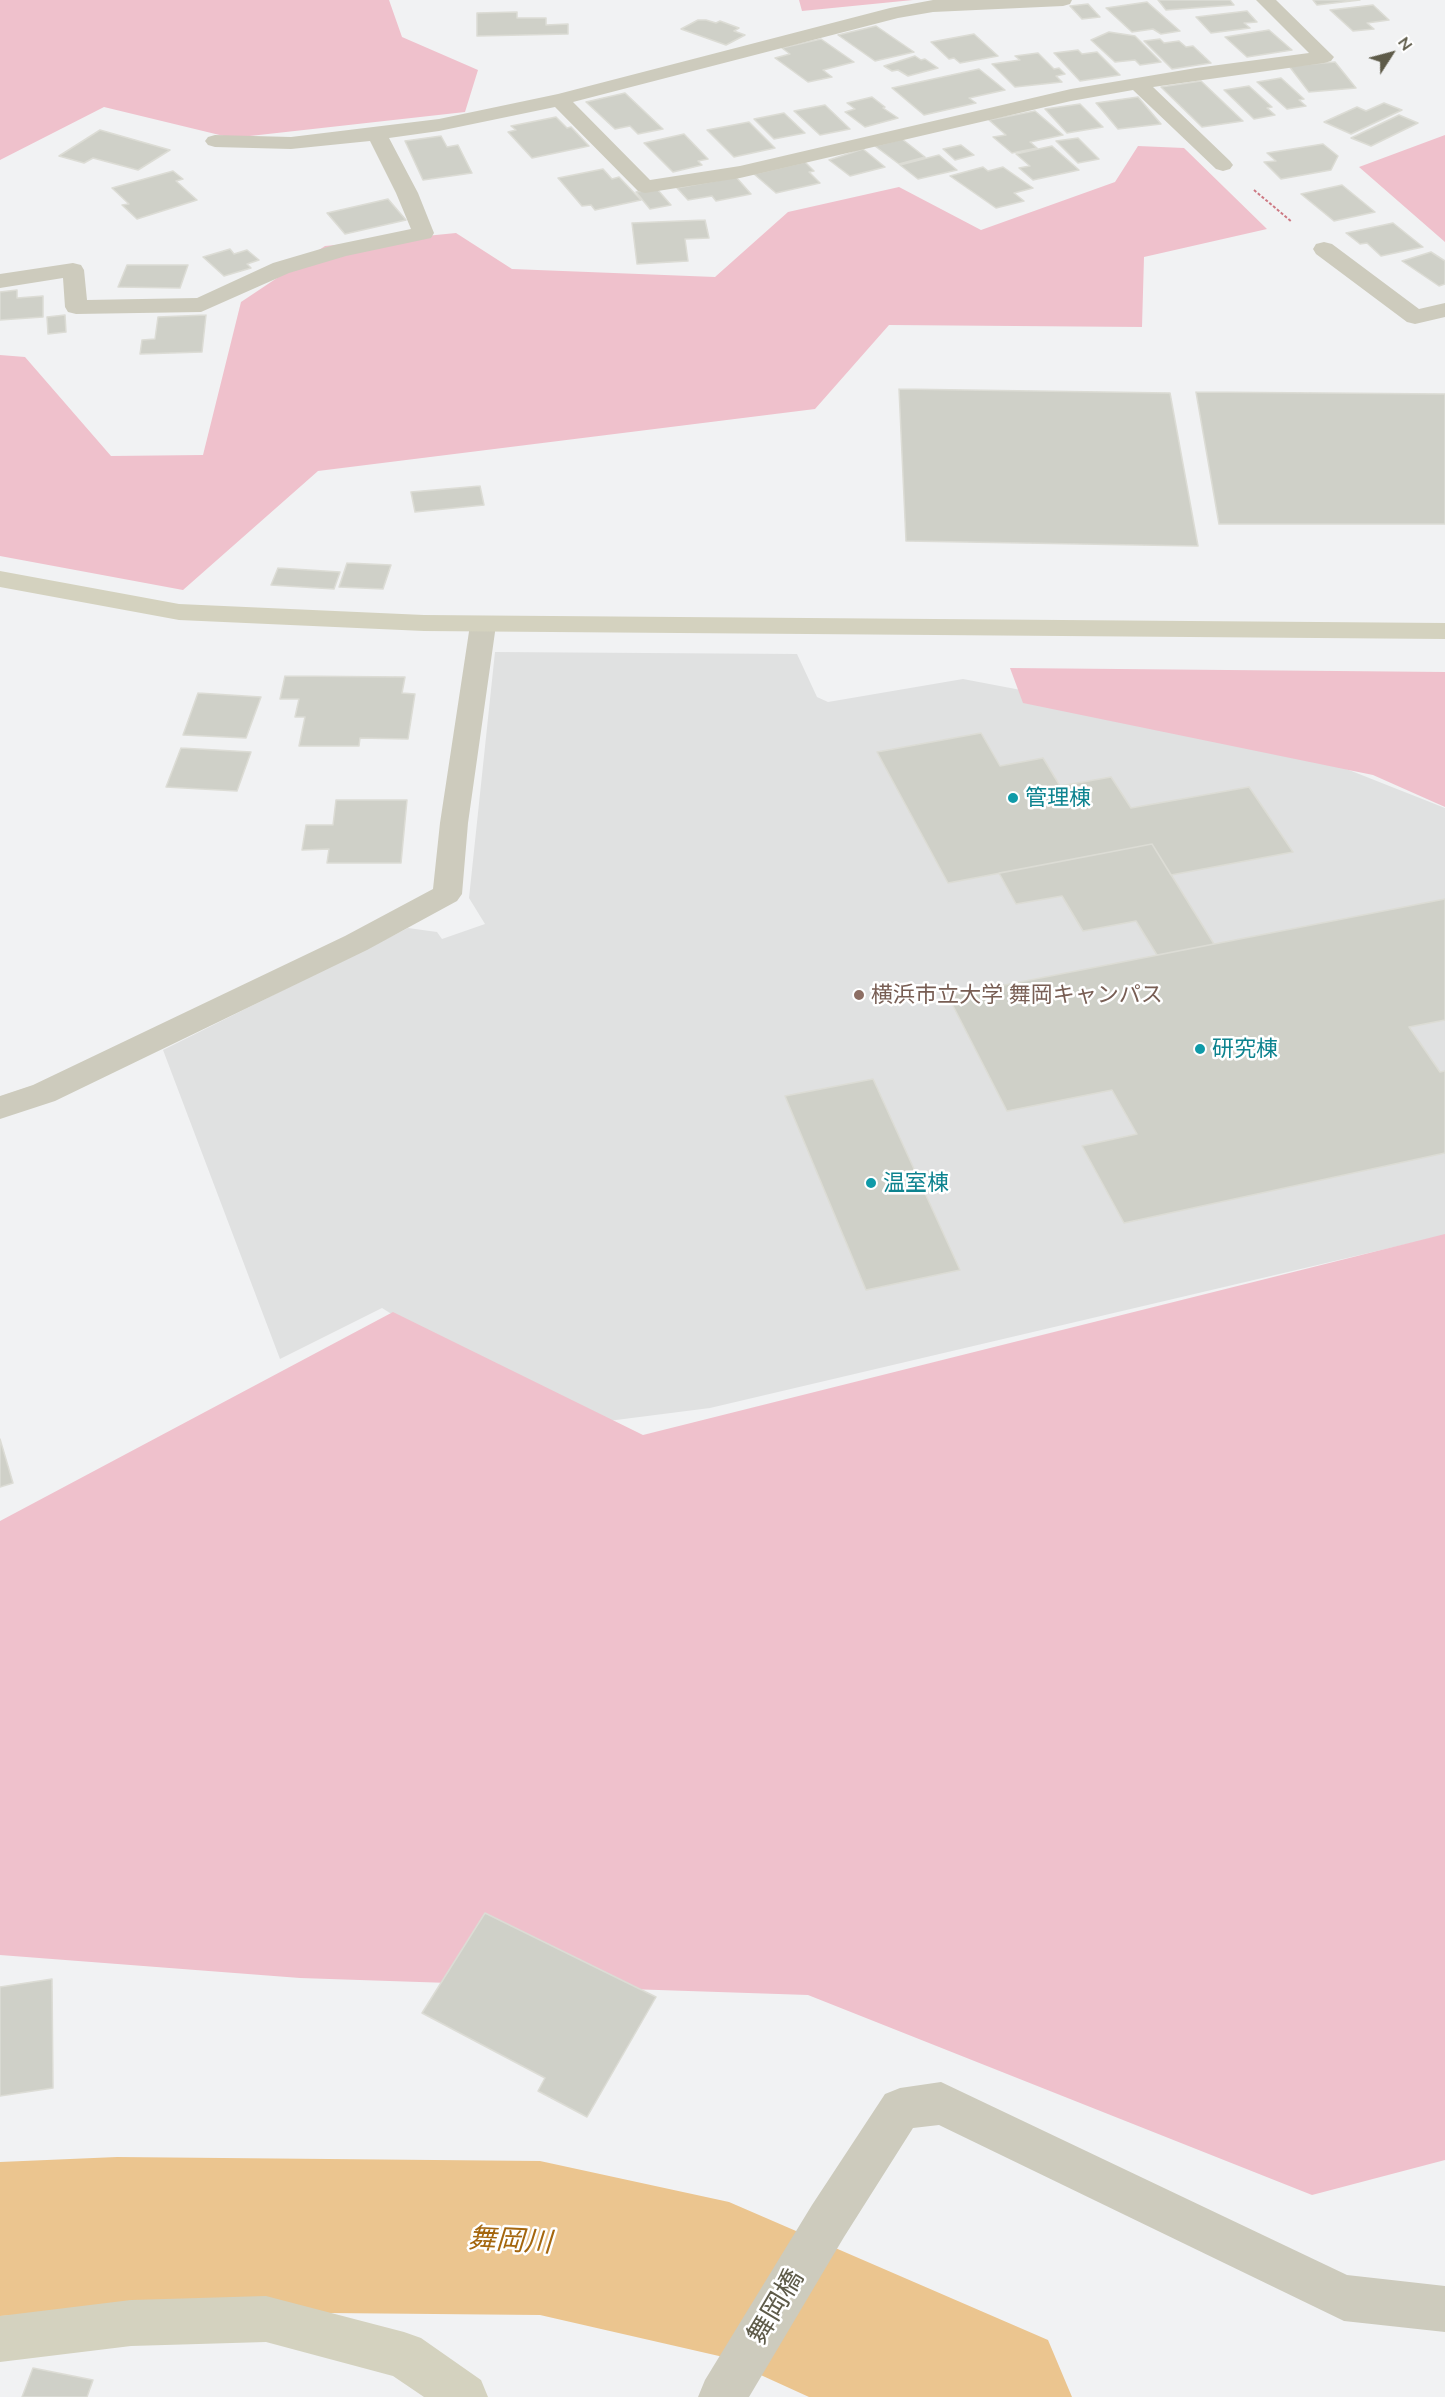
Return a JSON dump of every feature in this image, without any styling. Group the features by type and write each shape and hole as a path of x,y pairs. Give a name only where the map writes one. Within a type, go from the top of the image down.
{"street":[{"path":"215,141 291,143 439,125 559,100 897,12 933,6 1063,0"},
{"path":"559,100 645,187 740,172 1071,95 1324,57 1265,0"},
{"path":"1138,84 1223,165"},
{"path":"0,281 73,270 76,307 201,305 281,268 342,250 423,232 407,193 377,134"},
{"path":"1324,249 1415,317 1445,310"},
{"path":"0,579 179,612 483,625 1445,631"},
{"path":"0,1107 44,1093 356,943 447,894 454,823 483,625"},
{"name":"舞岡橋","path":"723,2395 828,2221 900,2109 941,2103 1344,2298 1445,2309"},
{"path":"0,2339 131,2323 266,2319 404,2355 464,2397"}],"path":[{"path":"1223,165 1324,249"}],"shaded area":[{"path":"0,0 389,0 402,37 478,70 465,112 232,138 104,107 0,160"},
{"path":"799,0 913,0 802,11"},
{"path":"1445,135 1445,242 1359,167"},
{"path":"1138,146 1184,148 1267,229 1144,257 1142,327 889,325 815,409 318,471 183,590 0,556 0,355 25,357 111,456 203,455 241,302 325,246 456,233 512,269 715,277 788,212 899,187 981,230 1115,182"},
{"name":"横浜市立大学 舞岡キャンパス","path":"495,652 797,654 817,697 828,702 963,679 1263,736 1445,808 1445,1235 710,1408 569,1426 382,1308 280,1359 163,1050 408,928 437,932 442,939 485,924 469,898"},
{"path":"1010,668 1445,672 1445,807 1373,775 1023,703"},
{"path":"1445,1234 1445,2160 1312,2195 808,1995 300,1978 0,1955 0,1521 393,1312 643,1435"}],"building":[{"path":"1158,0 1230,0 1234,5 1166,10"},
{"path":"1313,0 1360,0 1317,5"},
{"path":"1147,2 1180,31 1161,34 1153,29 1132,32 1106,8"},
{"path":"1088,4 1100,17 1082,19 1070,6"},
{"path":"1373,5 1389,20 1367,23 1374,29 1353,31 1330,10"},
{"path":"1247,11 1257,22 1244,23 1250,28 1211,33 1196,17"},
{"path":"517,12 517,18 546,18 546,25 568,24 568,34 477,36 477,13"},
{"path":"698,20 716,23 720,21 739,28 734,31 745,35 726,45 681,29"},
{"path":"876,26 914,52 875,61 838,35"},
{"path":"1269,30 1292,50 1247,57 1225,37"},
{"path":"1109,32 1135,36 1161,62 1140,65 1135,60 1115,62 1091,40"},
{"path":"974,34 998,56 960,63 954,58 949,59 931,42"},
{"path":"821,39 854,62 823,70 832,77 808,82 775,58 790,54 782,48"},
{"path":"1160,39 1164,43 1179,41 1186,47 1193,46 1211,63 1172,69 1144,41"},
{"path":"1078,50 1082,54 1097,52 1120,75 1080,81 1054,53"},
{"path":"1038,53 1054,69 1059,68 1065,74 1056,76 1062,82 1015,87 992,64 1020,60 1015,56"},
{"path":"915,56 921,60 925,59 938,68 908,76 884,66"},
{"path":"1335,62 1356,88 1309,92 1289,66"},
{"path":"979,69 1005,90 969,98 976,103 924,115 892,88"},
{"path":"1281,78 1304,99 1299,100 1306,106 1287,109 1257,82"},
{"path":"1201,81 1243,121 1202,127 1161,87"},
{"path":"1249,86 1272,107 1267,108 1275,115 1254,119 1224,90"},
{"path":"625,93 663,129 638,134 630,126 615,129 586,102"},
{"path":"872,97 898,118 865,127 845,112 855,109 847,103"},
{"path":"1138,97 1161,124 1118,129 1096,103"},
{"path":"1384,103 1402,110 1351,134 1324,122 1357,107 1366,111"},
{"path":"1080,104 1103,127 1067,133 1045,109"},
{"path":"825,105 850,129 820,135 794,111"},
{"path":"1035,111 1063,135 1030,142 1037,148 1012,153 993,137 1006,135 989,120"},
{"path":"784,113 805,133 774,139 754,119"},
{"path":"1399,115 1418,123 1371,146 1351,138"},
{"path":"556,117 567,128 571,127 589,146 532,158 508,132 516,130 511,126"},
{"path":"749,122 775,148 734,157 707,130"},
{"path":"100,130 170,150 138,170 93,158 84,163 59,156"},
{"path":"684,134 708,159 698,161 702,165 673,172 644,143"},
{"path":"441,136 447,147 458,145 472,173 423,180 405,141"},
{"path":"1078,138 1099,159 1078,163 1056,141"},
{"path":"902,139 925,157 899,164 875,146"},
{"path":"1323,144 1338,156 1331,170 1281,179 1264,162 1276,161 1267,153"},
{"path":"961,145 974,155 955,160 943,149"},
{"path":"1052,146 1079,170 1033,180 1019,168 1030,166 1016,154"},
{"path":"863,149 885,167 850,176 829,160"},
{"path":"939,155 957,170 918,179 900,165"},
{"path":"805,162 814,171 809,172 820,183 776,193 754,174"},
{"path":"983,167 988,171 1003,167 1033,188 1014,193 1024,201 996,208 950,176"},
{"path":"603,169 612,179 619,177 641,200 595,210 591,205 582,206 558,178"},
{"path":"173,171 183,179 176,181 197,200 137,219 122,205 129,204 112,188"},
{"path":"736,177 751,194 716,201 712,196 688,200 677,188"},
{"path":"1342,185 1375,212 1334,221 1301,194"},
{"path":"657,189 671,205 650,209 636,192"},
{"path":"388,199 406,220 345,234 327,213"},
{"path":"705,220 709,238 685,239 688,261 637,264 632,223"},
{"path":"1393,223 1423,247 1381,256 1367,243 1360,244 1346,233"},
{"path":"230,249 234,254 247,250 259,260 247,264 251,268 224,276 203,257"},
{"path":"1431,252 1445,261 1445,284 1439,286 1402,261"},
{"path":"127,265 188,265 180,288 118,287"},
{"path":"17,290 17,298 43,296 43,317 0,320 0,292"},
{"path":"65,315 66,332 48,334 47,317"},
{"path":"206,315 202,352 140,354 142,340 155,339 158,317"},
{"path":"899,389 1170,393 1198,546 906,541"},
{"path":"1196,392 1445,394 1445,524 1219,524"},
{"path":"480,486 484,505 415,512 411,492"},
{"path":"347,563 391,565 383,589 339,587"},
{"path":"278,568 340,572 334,589 271,585"},
{"path":"285,676 405,677 402,693 415,694 408,739 360,738 359,746 299,746 305,717 295,717 299,699 280,699"},
{"path":"198,693 261,697 246,738 183,735"},
{"name":"管理棟","path":"981,733 1000,766 1043,758 1060,786 1111,777 1131,808 1249,787 1293,852 1171,875 1152,844 948,883 877,752"},
{"path":"181,748 251,752 237,791 166,787"},
{"path":"336,800 407,800 401,863 327,863 329,849 302,850 306,825 333,825"},
{"path":"1152,844 1214,944 1157,955 1136,921 1083,931 1062,896 1016,904 999,873"},
{"name":"研究棟","path":"1445,899 1445,1020 1409,1027 1440,1072 1445,1071 1445,1153 1124,1223 1082,1146 1137,1134 1112,1090 1007,1111 948,996"},
{"name":"温室棟","path":"873,1079 960,1270 866,1290 785,1096"},
{"path":"0,1439 13,1483 0,1487"},
{"path":"485,1913 656,1997 587,2117 538,2091 545,2078 422,2013"},
{"path":"52,1979 53,2088 0,2096 0,1987"},
{"path":"33,2368 93,2380 87,2397 22,2397"}],"waterway":[{"name":"舞岡川","path":"0,2239 117,2234 540,2238 729,2280 991,2397"}],"place":[{"name":"管理棟","path":"1013,798"},
{"name":"横浜市立大学 舞岡キャンパス","path":"859,995"},
{"name":"研究棟","path":"1200,1049"},
{"name":"温室棟","path":"871,1183"}]}
